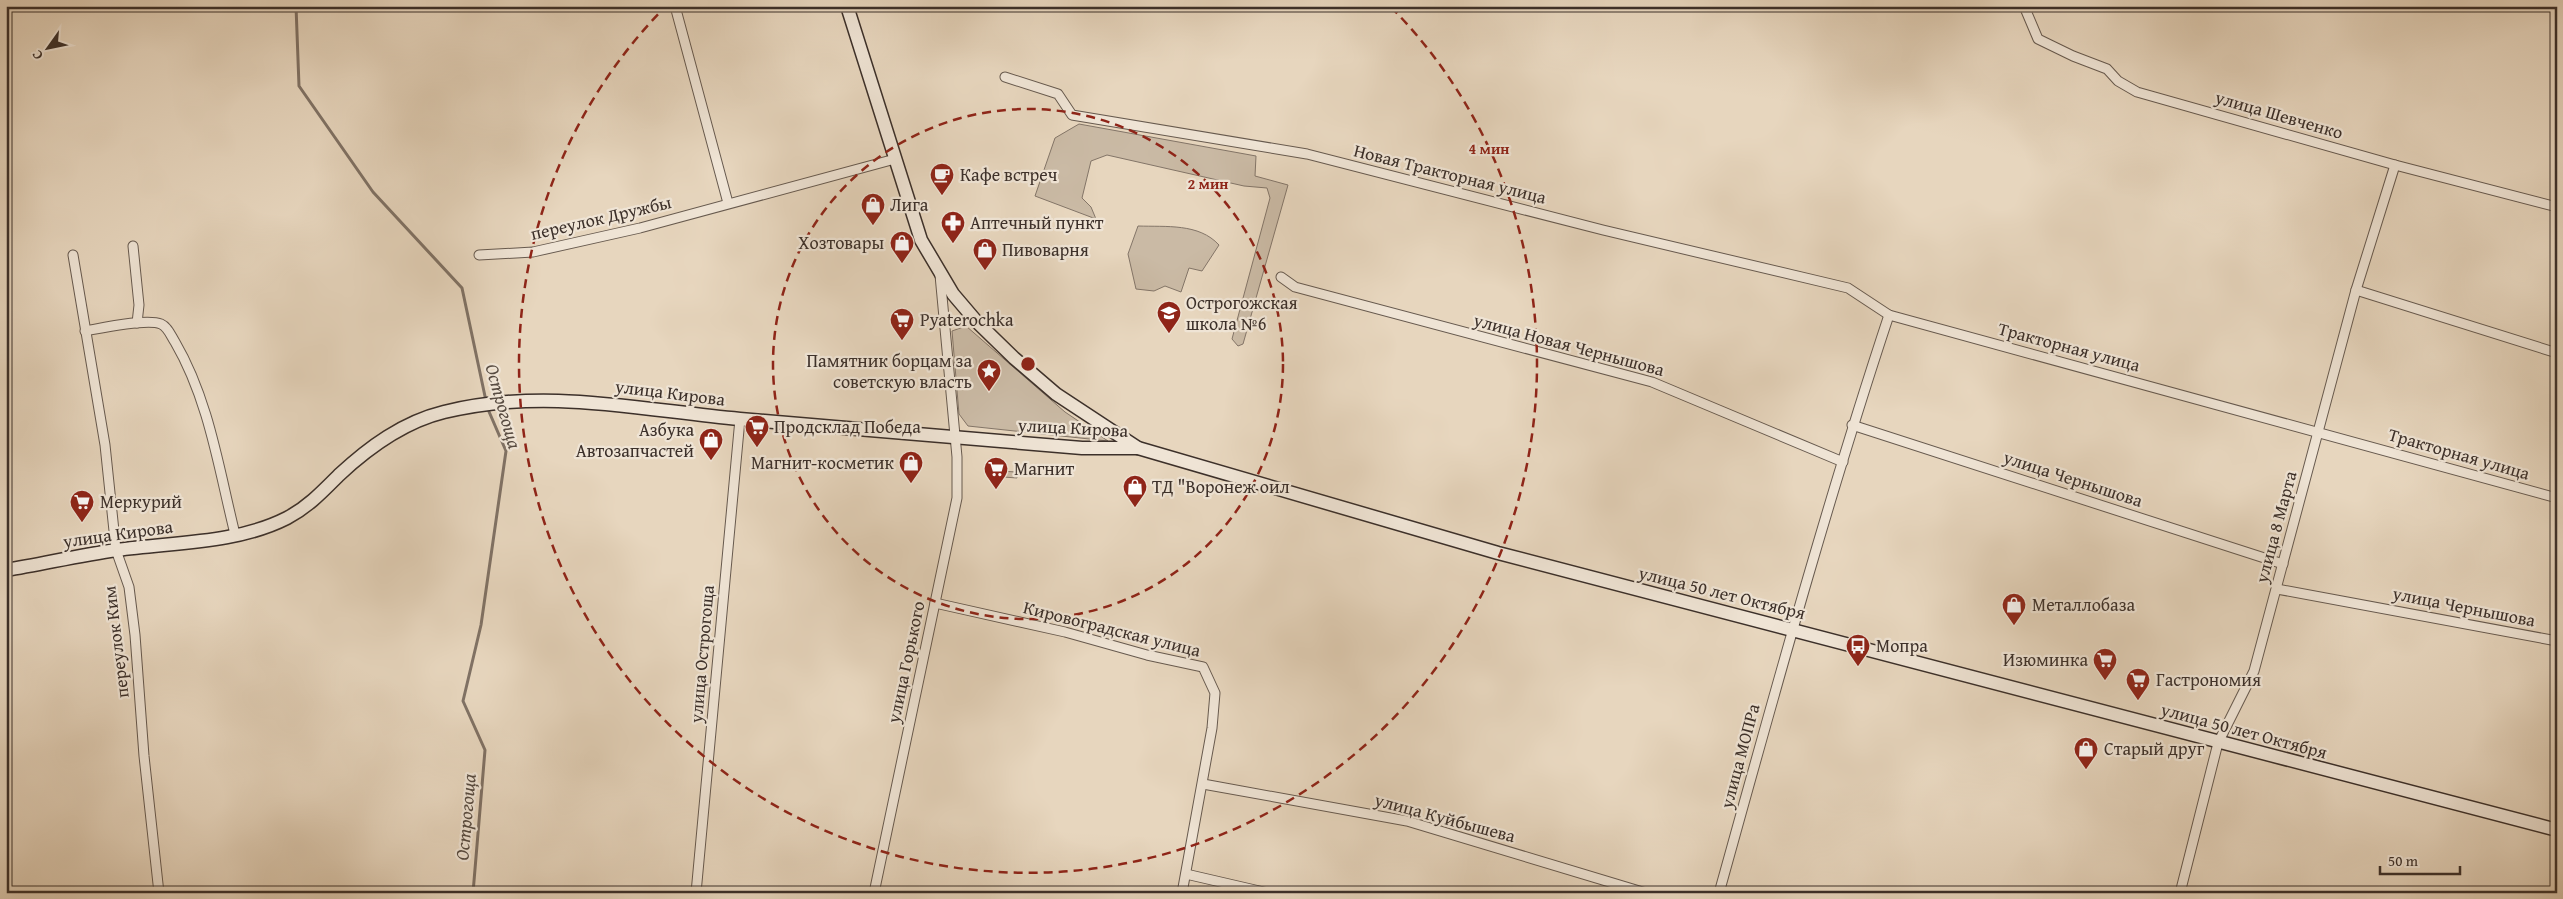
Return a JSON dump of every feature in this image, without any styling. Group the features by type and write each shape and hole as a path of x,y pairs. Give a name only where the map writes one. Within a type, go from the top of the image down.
{"main road":[{"name":"улица 50 лет Октября","path":"847,6 921,240 940,274 976,321 1014,358 1063,399 1138,448 1498,553 1792,628 2218,743 2557,830"},
{"name":"улица Кирова","path":"6,570 116,550 235,534 272,525 304,507 365,452 394,432 426,418 462,408 515,401 551,399 589,401 740,419 1082,448 1138,448"}],"street":[{"path":"674,6 728,203"},
{"name":"улица Шевченко","path":"2024,6 2038,39 2073,56 2107,69 2118,81 2138,92 2395,165 2557,207"},
{"name":"Новая Тракторная улица","path":"1005,77 1058,94 1072,115 1307,154 1603,230 1848,288 1888,315"},
{"name":"переулок Дружбы","path":"479,254 533,252 640,228 895,159"},
{"name":"улица 8 Марта","path":"2180,893 2218,743 2254,671 2356,290 2395,165"},
{"path":"133,246 139,305 137,323"},
{"name":"переулок Ким","path":"73,255 105,445 116,550 129,587 135,635 144,756 159,893"},
{"name":"улица 50 лет Октября","path":"940,274 954,437"},
{"name":"улица Новая Чернышова","path":"1281,277 1295,287 1652,382 1843,462"},
{"path":"2356,290 2557,353"},
{"path":"1792,628 1843,462 1852,425 1888,315"},
{"name":"Тракторная улица","path":"1888,315 2557,498"},
{"path":"85,331 137,323 160,324 167,329 187,364 208,422 235,534"},
{"name":"улица Острогоща","path":"696,893 740,419"},
{"name":"улица Чернышова","path":"1852,425 2283,564"},
{"name":"улица Горького","path":"874,893 957,498 957,457 954,437"},
{"name":"улица Чернышова","path":"2277,589 2557,641"},
{"name":"Кировоградская улица","path":"935,603 1203,666 1214,693 1212,728 1182,893"},
{"name":"улица МОПРа","path":"1719,893 1792,628"},
{"name":"улица Куйбышева","path":"1203,784 1407,821 1646,893"},
{"path":"1186,874 1268,893"}],"shaded area":[{"path":"1079,124 1256,156 1255,176 1288,185 1243,344 1238,346 1232,339 1270,198 1267,188 1244,186 1107,155 1091,161 1082,198 1091,207 1096,219 1035,196 1055,138"},
{"path":"1138,226 1192,230 1211,238 1219,245 1202,271 1189,268 1181,292 1165,286 1154,291 1136,289 1128,254"},
{"path":"966,326 1065,412 1108,441 968,426 959,414 952,331"},
{"path":"998,471 1017,472 1017,478 990,476"}],"waterway":[{"name":"Острогоща","path":"296,6 299,86 373,192 462,288 486,401"},
{"name":"Острогоща","path":"473,893 485,750 463,701 481,625 506,451 487,407"}],"place":[{"name":"Кафе встреч","path":"942,196"},
{"name":"Лига","path":"873,226"},
{"name":"Аптечный пункт","path":"953,244"},
{"name":"Хозтовары","path":"902,264"},
{"name":"Пивоварня","path":"985,271"},
{"name":"Острогожская школа №6","path":"1169,334"},
{"name":"Pyaterochka","path":"902,341"},
{"name":"Памятник борцам за советскую власть","path":"989,392"},
{"name":"Продсклад Победа","path":"757,448"},
{"name":"Азбука Автозапчастей","path":"711,461"},
{"name":"Магнит-косметик","path":"911,484"},
{"name":"Магнит","path":"996,490"},
{"name":"ТД \"Воронеж оил","path":"1135,508"},
{"name":"Меркурий","path":"82,523"},
{"name":"Металлобаза","path":"2014,626"},
{"name":"Мопра","path":"1858,667"},
{"name":"Изюминка","path":"2105,681"},
{"name":"Гастрономия","path":"2138,701"},
{"name":"Старый друг","path":"2086,770"}]}
